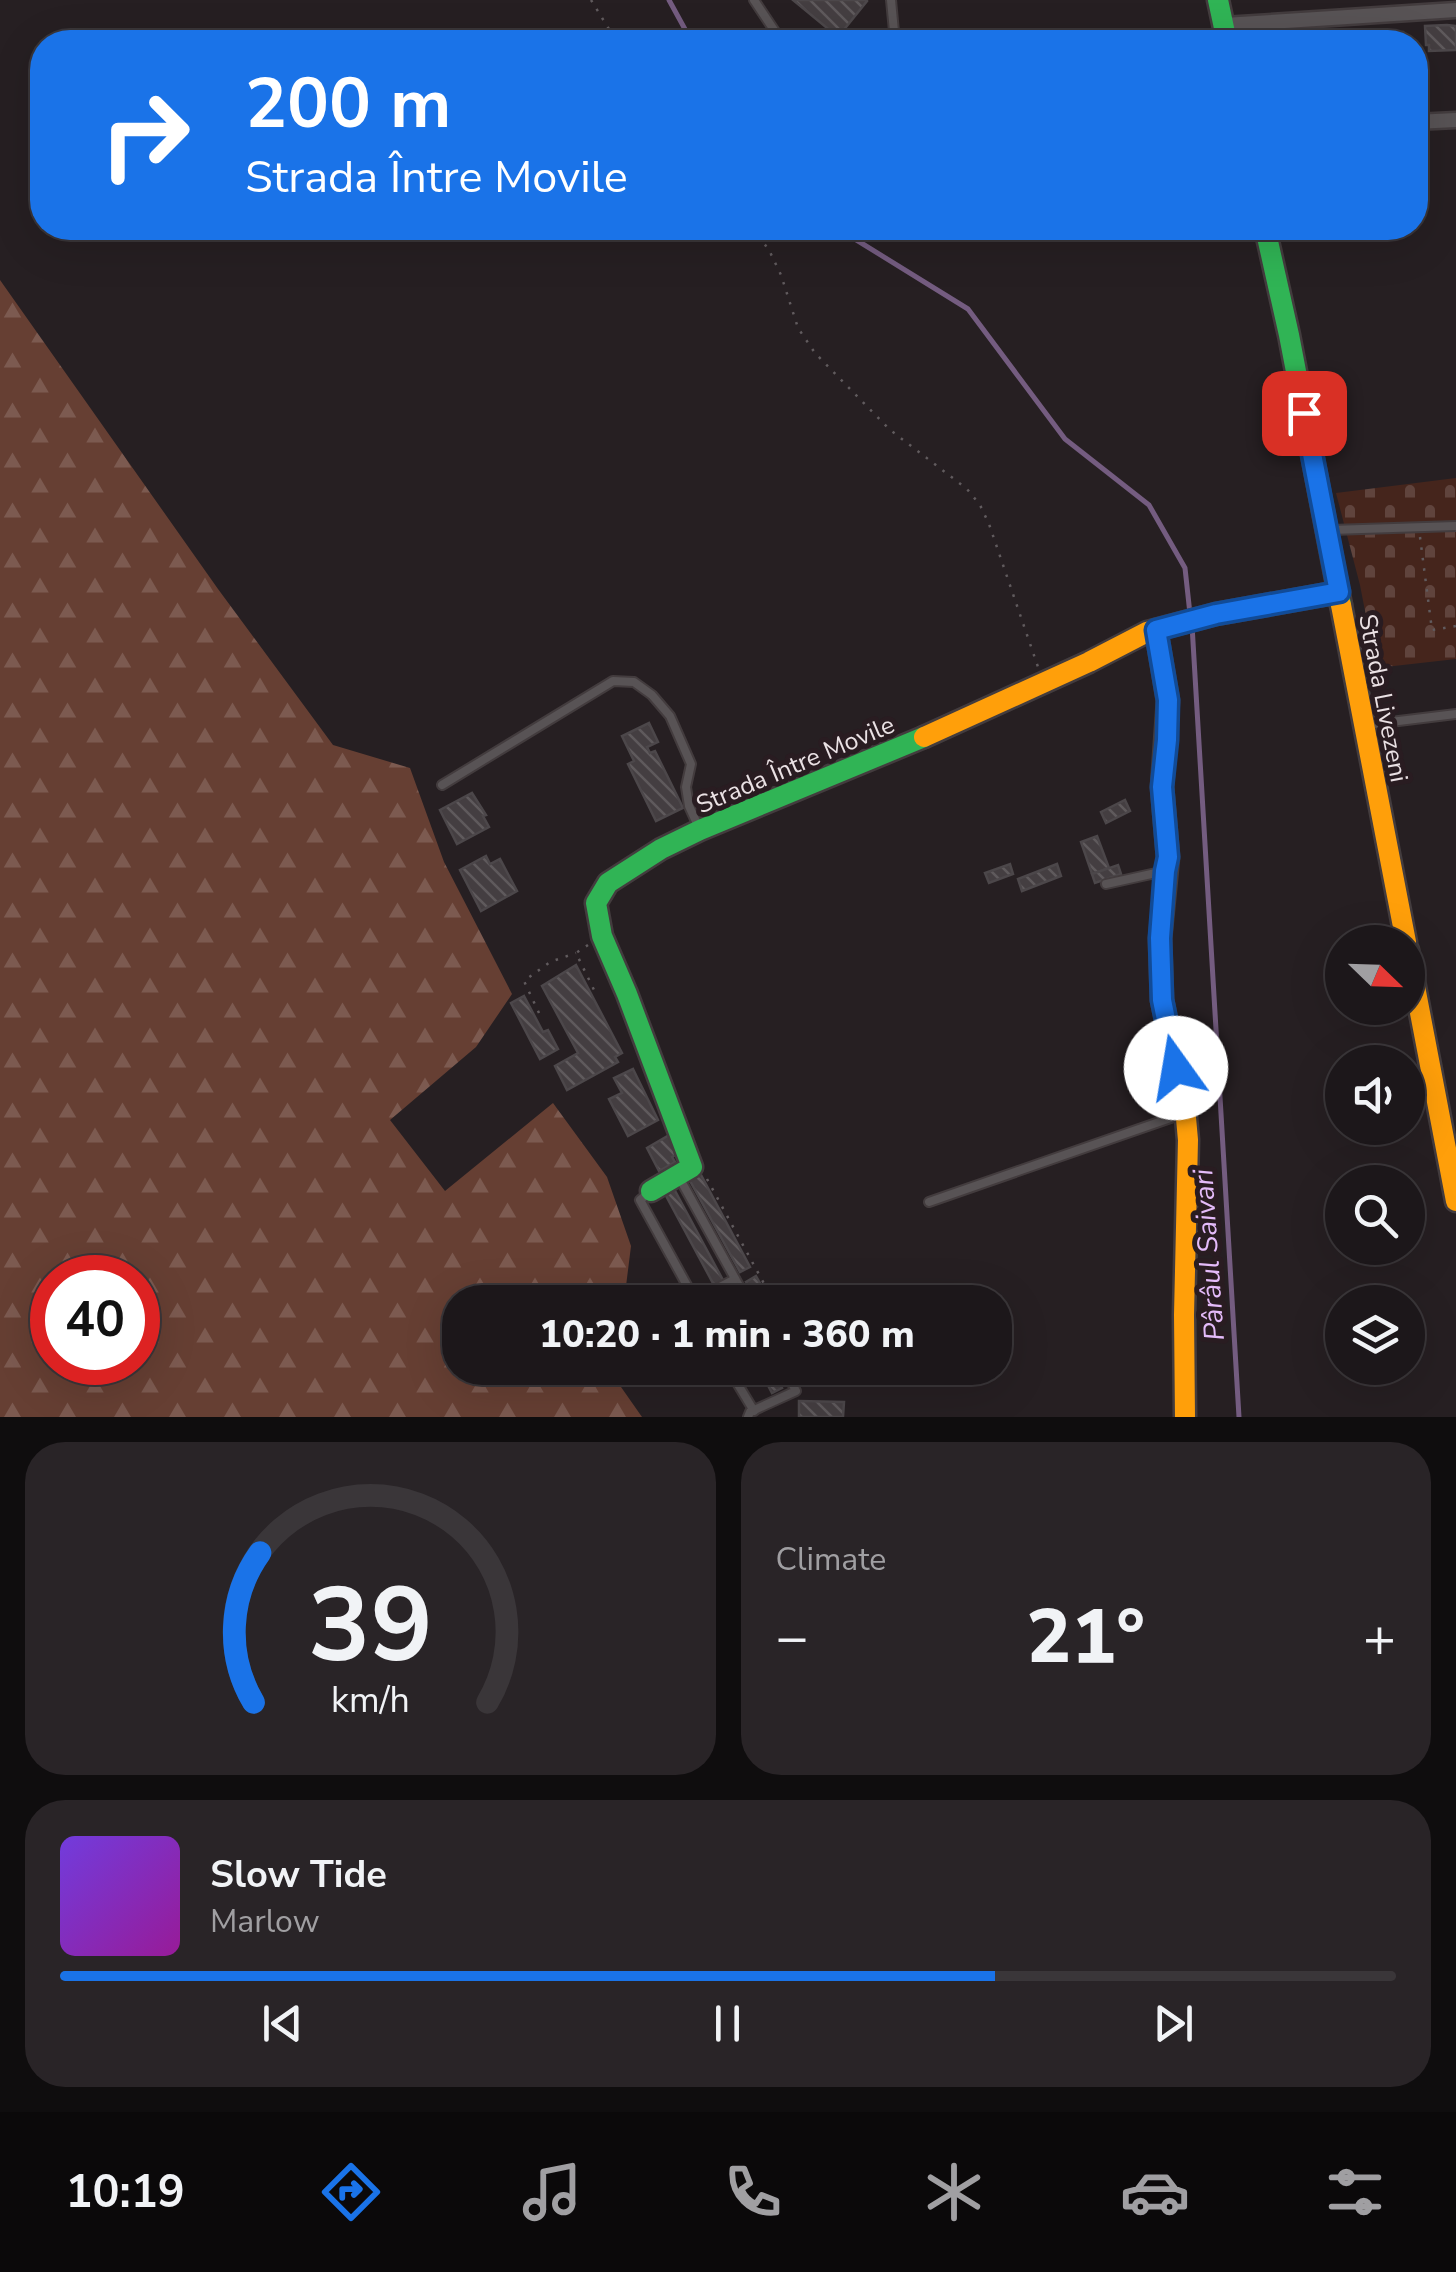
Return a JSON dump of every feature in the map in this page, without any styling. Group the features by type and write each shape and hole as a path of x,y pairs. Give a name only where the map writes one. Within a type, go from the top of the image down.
{"street":[{"path":"1218,0 1224,30"},
{"path":"1264,30 1456,10"},
{"path":"1428,121 1456,120"},
{"name":"Strada Livezeni","path":"1268,240 1403,925"},
{"name":"Strada Între Movile","path":"685,1171 627,994 602,936 596,903 608,883 633,865 700,830 924,738 1044,684 1126,640 1216,614 1339,592"},
{"path":"1166,627 1168,700 1162,787 1168,857 1160,938 1162,1000 1185,1113 1186,1417"},
{"path":"1422,1025 1456,1201"},
{"path":"651,1192 685,1171"}],"lane":[{"path":"754,0 774,30"},
{"path":"891,0 894,30"},
{"path":"1326,530 1456,526"},
{"path":"442,785 613,681 634,682 670,716 691,764 686,787 689,806 700,830"},
{"path":"1365,725 1456,714"},
{"path":"1106,884 1165,871"},
{"path":"929,1202 1185,1113"},
{"path":"685,1171 738,1285"},
{"path":"651,1192 640,1200 685,1285"},
{"path":"725,1285 735,1280"},
{"path":"736,1385 751,1414 796,1391 793,1385"}],"path":[{"path":"591,0 610,30"},
{"path":"762,240 770,250 798,328 815,353 889,429 967,489 980,505 1044,684"},
{"path":"1418,527 1432,630 1456,626"},
{"path":"539,1013 524,980 602,936"},
{"path":"576,952 596,992"},
{"path":"685,1171 702,1168 765,1285"},
{"path":"796,1391 807,1385"}],"green space":[{"path":"0,280 333,745 410,768 444,862 512,994 476,1047 390,1120 445,1191 553,1103 607,1177 631,1246 626,1285 442,1285 442,1385 621,1385 642,1417 0,1417"},
{"path":"1456,478 1456,659 1376,668 1336,493"}],"building":[{"path":"793,0 867,1 844,30 829,30"},
{"path":"1425,26 1456,26 1456,50 1429,51"},
{"path":"649,723 658,742 647,747 650,753 655,751 683,808 656,821 628,764 634,761 622,736"},
{"path":"472,793 489,827 457,844 440,810"},
{"path":"1125,800 1130,811 1106,823 1101,812"},
{"path":"1097,836 1109,868 1092,874 1081,842"},
{"path":"486,856 490,864 500,859 517,891 481,911 460,870"},
{"path":"1010,864 1013,874 989,883 985,873"},
{"path":"1057,864 1061,876 1022,891 1018,879"},
{"path":"1118,865 1121,874 1095,883 1092,874"},
{"path":"576,965 622,1053 615,1057 618,1062 567,1090 555,1066 578,1053 542,986"},
{"path":"524,996 543,1032 548,1030 558,1049 540,1059 511,1003"},
{"path":"633,1069 658,1120 628,1136 609,1099 622,1093 614,1078"},
{"path":"671,1134 681,1152 672,1157 675,1162 659,1171 647,1148"},
{"path":"700,1173 750,1267 740,1272 689,1179"},
{"path":"673,1187 724,1282 714,1285 664,1192"},
{"path":"756,1276 761,1285 748,1285 746,1282"},
{"path":"768,1385 780,1385 782,1388 772,1393"},
{"path":"799,1401 844,1402 843,1417 799,1417"}],"waterway":[{"name":"Pârâul Saivari","path":"669,0 685,30"},
{"name":"Pârâul Saivari","path":"856,240 968,309 1065,439 1149,505 1185,568 1190,614"},
{"name":"Pârâul Saivari","path":"1192,625 1239,1417"}],"traffic: fast":[{"path":"1218,0 1224,30"},
{"path":"1268,240 1341,605"},
{"path":"651,1191 692,1167 602,936 596,903 608,883 661,849 700,830 924,737"}],"traffic: slow":[{"path":"924,737 1147,632 1216,614 1339,592"},
{"path":"1341,605 1403,925"},
{"path":"1422,1025 1456,1201"},
{"path":"1170,1039 1188,1140 1185,1417"}],"traffic: jam":[{"path":"1156,630 1168,701 1162,787 1168,857 1160,939 1162,1000 1170,1039"}],"route":[{"path":"1176,1068 1162,1000 1160,938 1168,857 1162,787 1168,700 1156,630 1216,614 1339,592 1304,413"}]}
